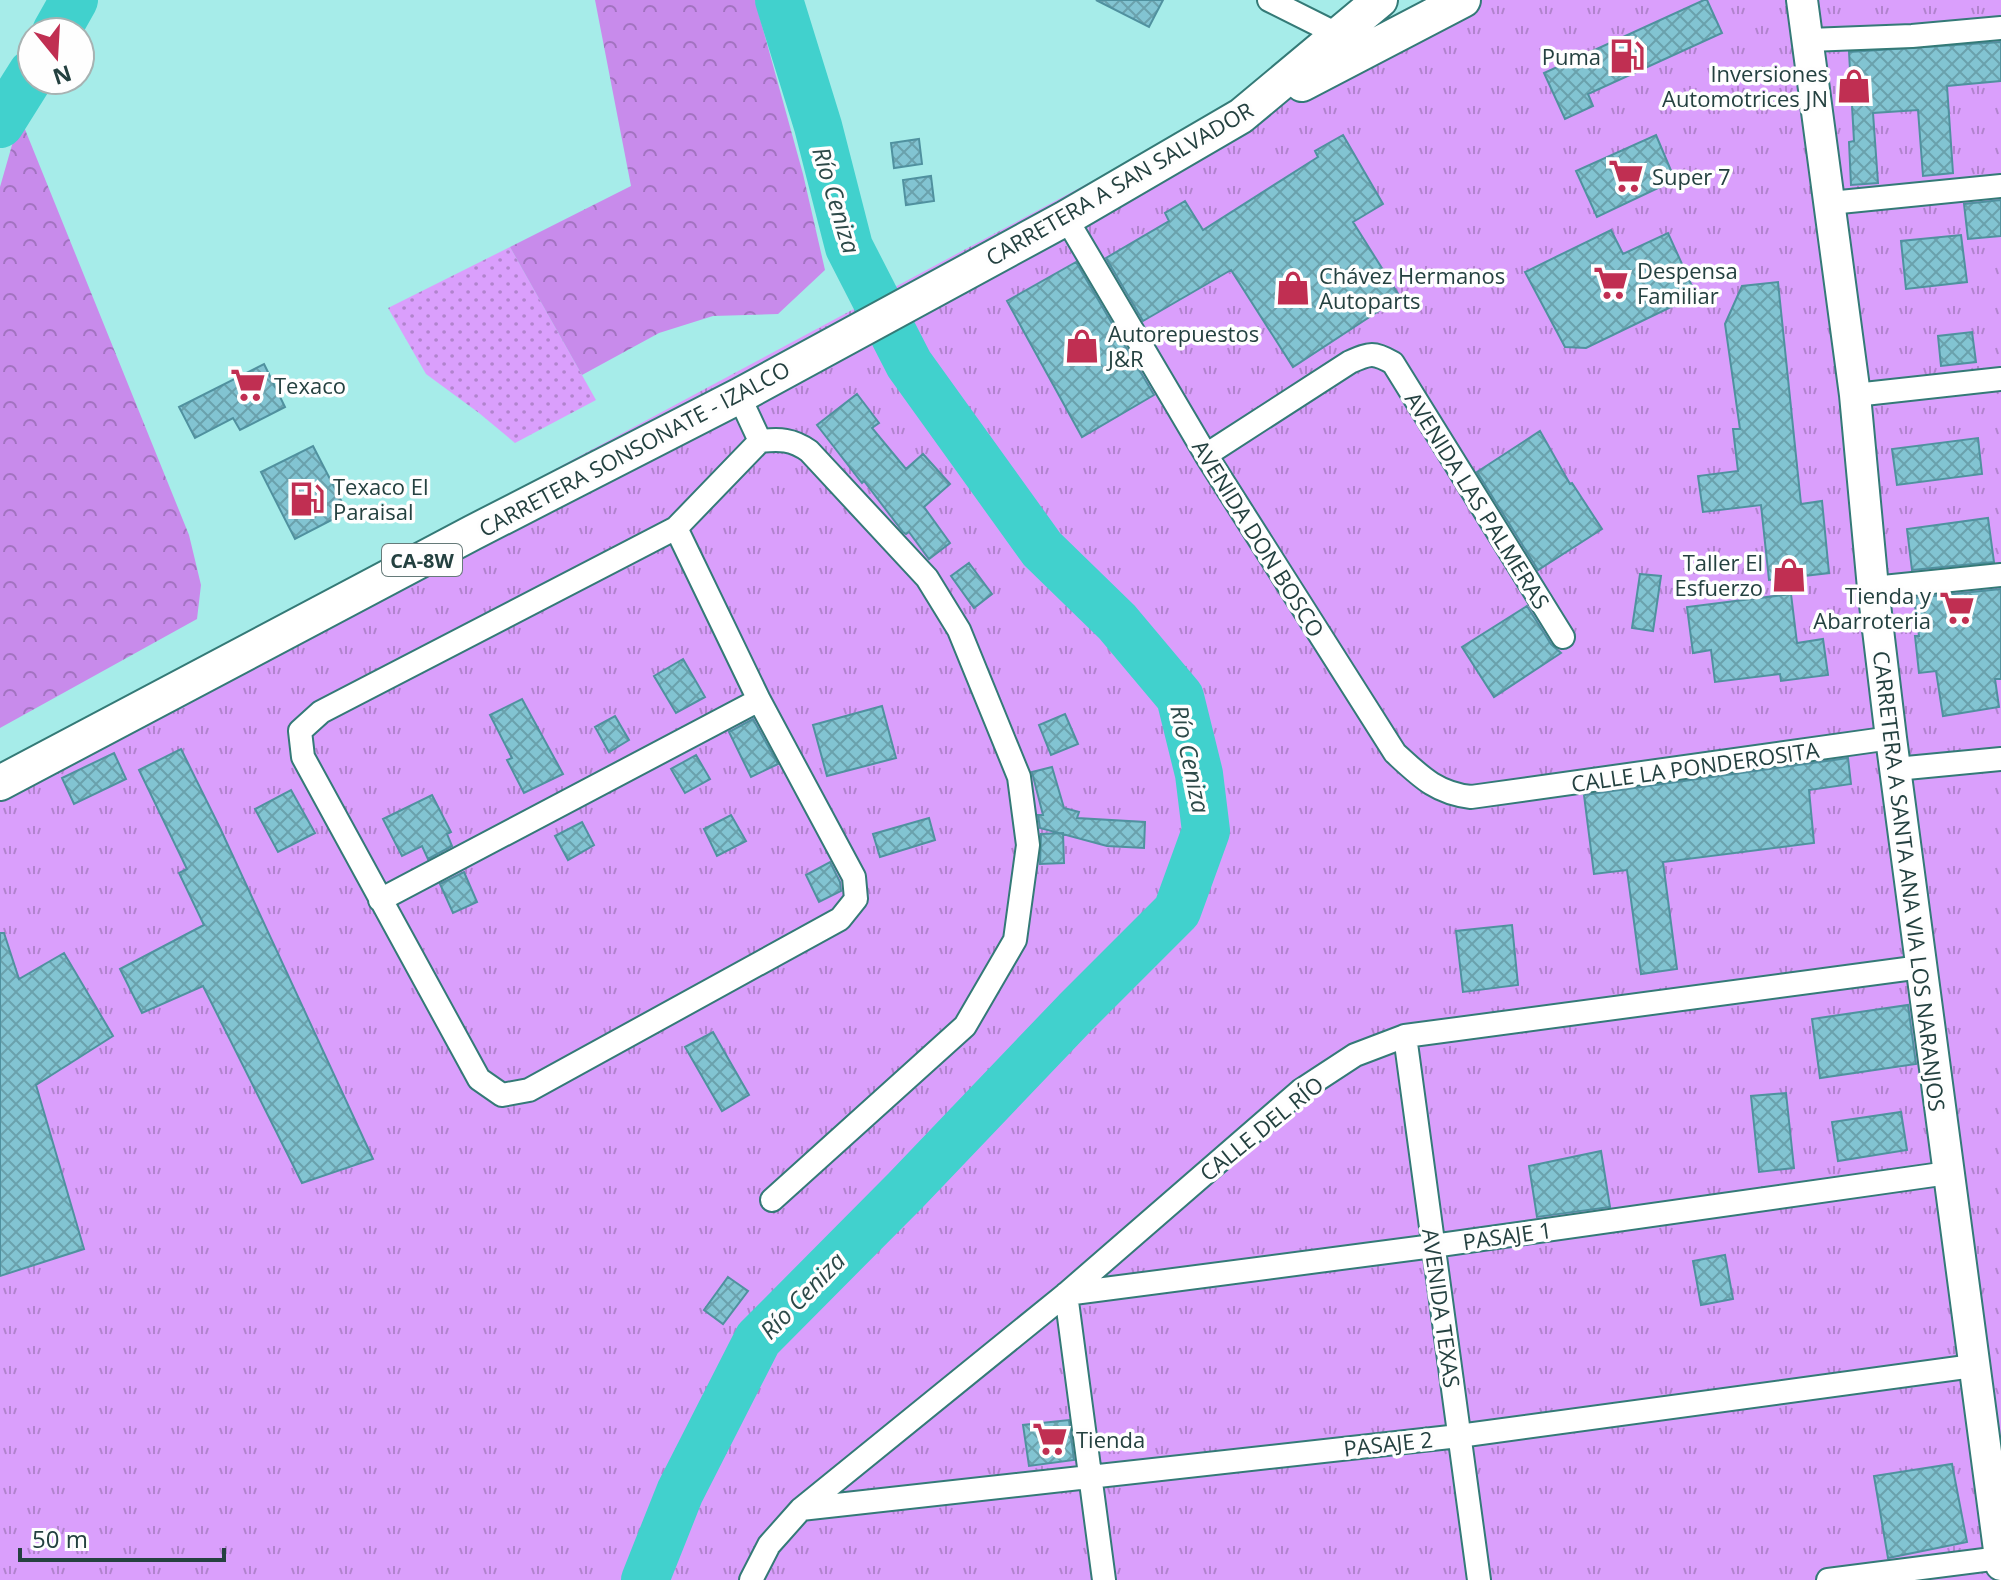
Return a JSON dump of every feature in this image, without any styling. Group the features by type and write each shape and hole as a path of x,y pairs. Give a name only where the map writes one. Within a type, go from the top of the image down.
{"main road":[{"name":"CARRETERA A SAN SALVADOR","path":"844,337 1066,218 1241,116 1380,0"},
{"path":"1241,116 1463,0"},
{"name":"CARRETERA A SANTA ANA VIA LOS NARANJOS","path":"1801,2 1809,40 1855,395 1891,738 1973,1366 1995,1472 2001,1565"},
{"name":"CARRETERA SONSONATE - IZALCO","path":"0,783 472,533 739,396 844,337"}],"street":[{"path":"1269,0 1339,35"},
{"path":"1809,40 1912,36 2001,28"},
{"path":"1830,203 2001,186"},
{"name":"AVENIDA DON BOSCO","path":"1066,218 1206,455 1395,753 1419,775 1449,794 1471,797 1500,793"},
{"name":"AVENIDA LAS PALMERAS","path":"1206,455 1350,362 1363,355 1377,353 1393,363 1563,637"},
{"path":"1855,395 2001,379"},
{"path":"739,396 760,441"},
{"path":"676,528 759,700 854,877 856,899 840,919 529,1090 502,1095 479,1079 303,757 300,731 321,712 676,528 760,441 794,441 809,451 927,578 959,630 1019,777 1028,845 1015,940 965,1026 772,1200"},
{"path":"1873,588 2001,575"},
{"path":"380,900 759,700"},
{"name":"CALLE LA PONDEROSITA","path":"1500,793 1891,738"},
{"path":"1896,769 2001,759"},
{"name":"CALLE DEL RÍO","path":"751,1580 769,1545 801,1509 1066,1294 1300,1091 1355,1055 1405,1036 1921,967"},
{"name":"AVENIDA TEXAS","path":"1405,1036 1479,1580"},
{"name":"PASAJE 1","path":"1066,1294 1948,1173"},
{"path":"1066,1294 1104,1580"},
{"name":"PASAJE 2","path":"801,1509 1459,1436 1973,1366"},
{"path":"1828,1580 2000,1558"}],"green space":[{"path":"595,0 755,0 803,174 825,270 778,314 713,316 659,333 582,375 510,247 631,186"},
{"path":"1430,0 2001,0 2001,1580 0,1580 0,767"},
{"path":"20,117 189,535 201,585 197,619 0,728 0,187"},
{"path":"510,247 596,400 515,443 426,374 388,308"}],"building":[{"path":"1096,0 1163,0 1149,27"},
{"name":"Puma","path":"1707,0 1722,33 1588,94 1593,106 1565,119 1544,73"},
{"path":"2001,42 2001,81 1947,86 1953,173 1923,176 1918,110 1873,113 1878,183 1851,185 1849,142 1854,141 1849,52"},
{"path":"1343,135 1383,204 1353,222 1400,297 1293,367 1231,270 1143,321 1106,258 1169,221 1165,213 1185,201 1203,230 1318,157 1315,151"},
{"name":"Super 7","path":"1656,135 1675,180 1597,217 1576,171"},
{"path":"919,139 922,164 894,168 891,143"},
{"path":"931,176 934,201 906,205 903,180"},
{"path":"2001,200 2001,236 1968,239 1964,204"},
{"name":"Despensa Familiar","path":"1611,230 1623,254 1668,233 1696,295 1586,348 1565,347 1525,272"},
{"path":"1961,235 1967,282 1906,289 1901,241"},
{"name":"Autorepuestos J&R","path":"1076,262 1154,395 1082,437 1007,301"},
{"path":"1778,282 1801,504 1822,501 1829,573 1769,580 1761,505 1703,512 1698,476 1738,471 1733,429 1740,429 1725,324 1742,286"},
{"path":"1972,332 1976,362 1941,366 1938,336"},
{"name":"Texaco","path":"264,364 285,407 240,430 233,418 195,438 179,407"},
{"path":"857,394 879,423 872,428 906,469 923,454 950,484 924,507 950,543 929,559 909,532 903,532 864,481 862,483 817,425"},
{"path":"1540,431 1570,484 1602,529 1538,570 1477,472"},
{"path":"1978,438 1982,474 1897,485 1892,449"},
{"name":"Texaco El Paraisal","path":"313,446 347,512 295,539 261,472"},
{"path":"1988,518 1994,562 1912,570 1907,529"},
{"path":"969,563 992,594 974,608 951,576"},
{"path":"1640,574 1661,576 1653,631 1632,628"},
{"path":"2001,589 2001,679 1995,679 1999,707 1943,716 1936,671 1919,673 1915,636 1919,636 1914,598"},
{"path":"1791,594 1797,643 1823,639 1828,675 1781,681 1780,674 1715,682 1711,650 1693,653 1687,607"},
{"path":"1527,606 1551,644 1561,653 1494,697 1462,647"},
{"path":"683,659 705,697 676,713 654,676"},
{"path":"522,699 563,774 524,793 507,760 512,758 490,715"},
{"path":"882,706 896,758 827,776 813,725"},
{"path":"1065,714 1078,744 1051,755 1039,725"},
{"path":"615,716 629,740 609,752 595,727"},
{"path":"753,719 778,764 751,777 729,732"},
{"path":"181,749 373,1159 302,1183 203,986 142,1013 120,969 204,925 179,873 187,869 139,770"},
{"path":"114,753 126,779 74,804 62,778"},
{"path":"696,755 710,779 685,793 671,769"},
{"path":"1848,758 1851,784 1809,790 1814,843 1663,862 1677,969 1641,974 1627,870 1594,874 1584,795"},
{"path":"1052,767 1064,808 1079,812 1077,818 1145,822 1144,848 1107,846 1040,828 1038,815 1043,815 1032,772"},
{"path":"291,790 315,833 278,852 255,809"},
{"path":"432,795 451,832 447,834 452,846 428,859 422,846 402,856 383,819"},
{"path":"731,815 746,841 717,856 704,829"},
{"path":"929,818 935,840 880,857 873,834"},
{"path":"582,822 594,845 568,860 555,836"},
{"path":"1063,833 1064,863 1040,864 1041,834"},
{"path":"830,862 841,891 819,902 806,875"},
{"path":"464,872 477,902 453,913 440,884"},
{"path":"1512,925 1518,985 1463,992 1456,931"},
{"path":"0,933 4,933 19,979 64,953 113,1036 36,1085 84,1249 0,1276"},
{"path":"1908,1005 1916,1064 1820,1078 1812,1019"},
{"path":"713,1032 749,1095 722,1111 685,1047"},
{"path":"1786,1093 1794,1168 1759,1172 1751,1096"},
{"path":"1901,1112 1907,1150 1838,1161 1832,1122"},
{"path":"1601,1151 1610,1207 1537,1217 1529,1166"},
{"path":"1725,1255 1733,1299 1701,1305 1693,1261"},
{"path":"728,1277 748,1291 723,1324 704,1310"},
{"path":"1069,1420 1074,1460 1029,1466 1023,1425"},
{"path":"1952,1464 1967,1542 1888,1558 1874,1476"}],"waterway":[{"path":"65,16 74,0"},
{"name":"Río Ceniza","path":"645,1580 680,1492 758,1339 1177,911 1206,831 1199,774 1180,697 1117,622 1042,549 909,364 849,247 818,126 779,0"},
{"path":"0,124 18,96"}],"place":[{"name":"Puma","path":"1627,56"},
{"name":"Inversiones Automotrices JN","path":"1854,86"},
{"name":"Super 7","path":"1626,176"},
{"name":"Despensa Familiar","path":"1611,283"},
{"name":"Chávez Hermanos Autoparts","path":"1293,288"},
{"name":"Autorepuestos J&R","path":"1082,346"},
{"name":"Texaco","path":"248,385"},
{"name":"Texaco El Paraisal","path":"307,499"},
{"name":"Taller El Esfuerzo","path":"1789,575"},
{"name":"Tienda y Abarroteria","path":"1957,608"},
{"name":"Tienda","path":"1050,1439"}]}
